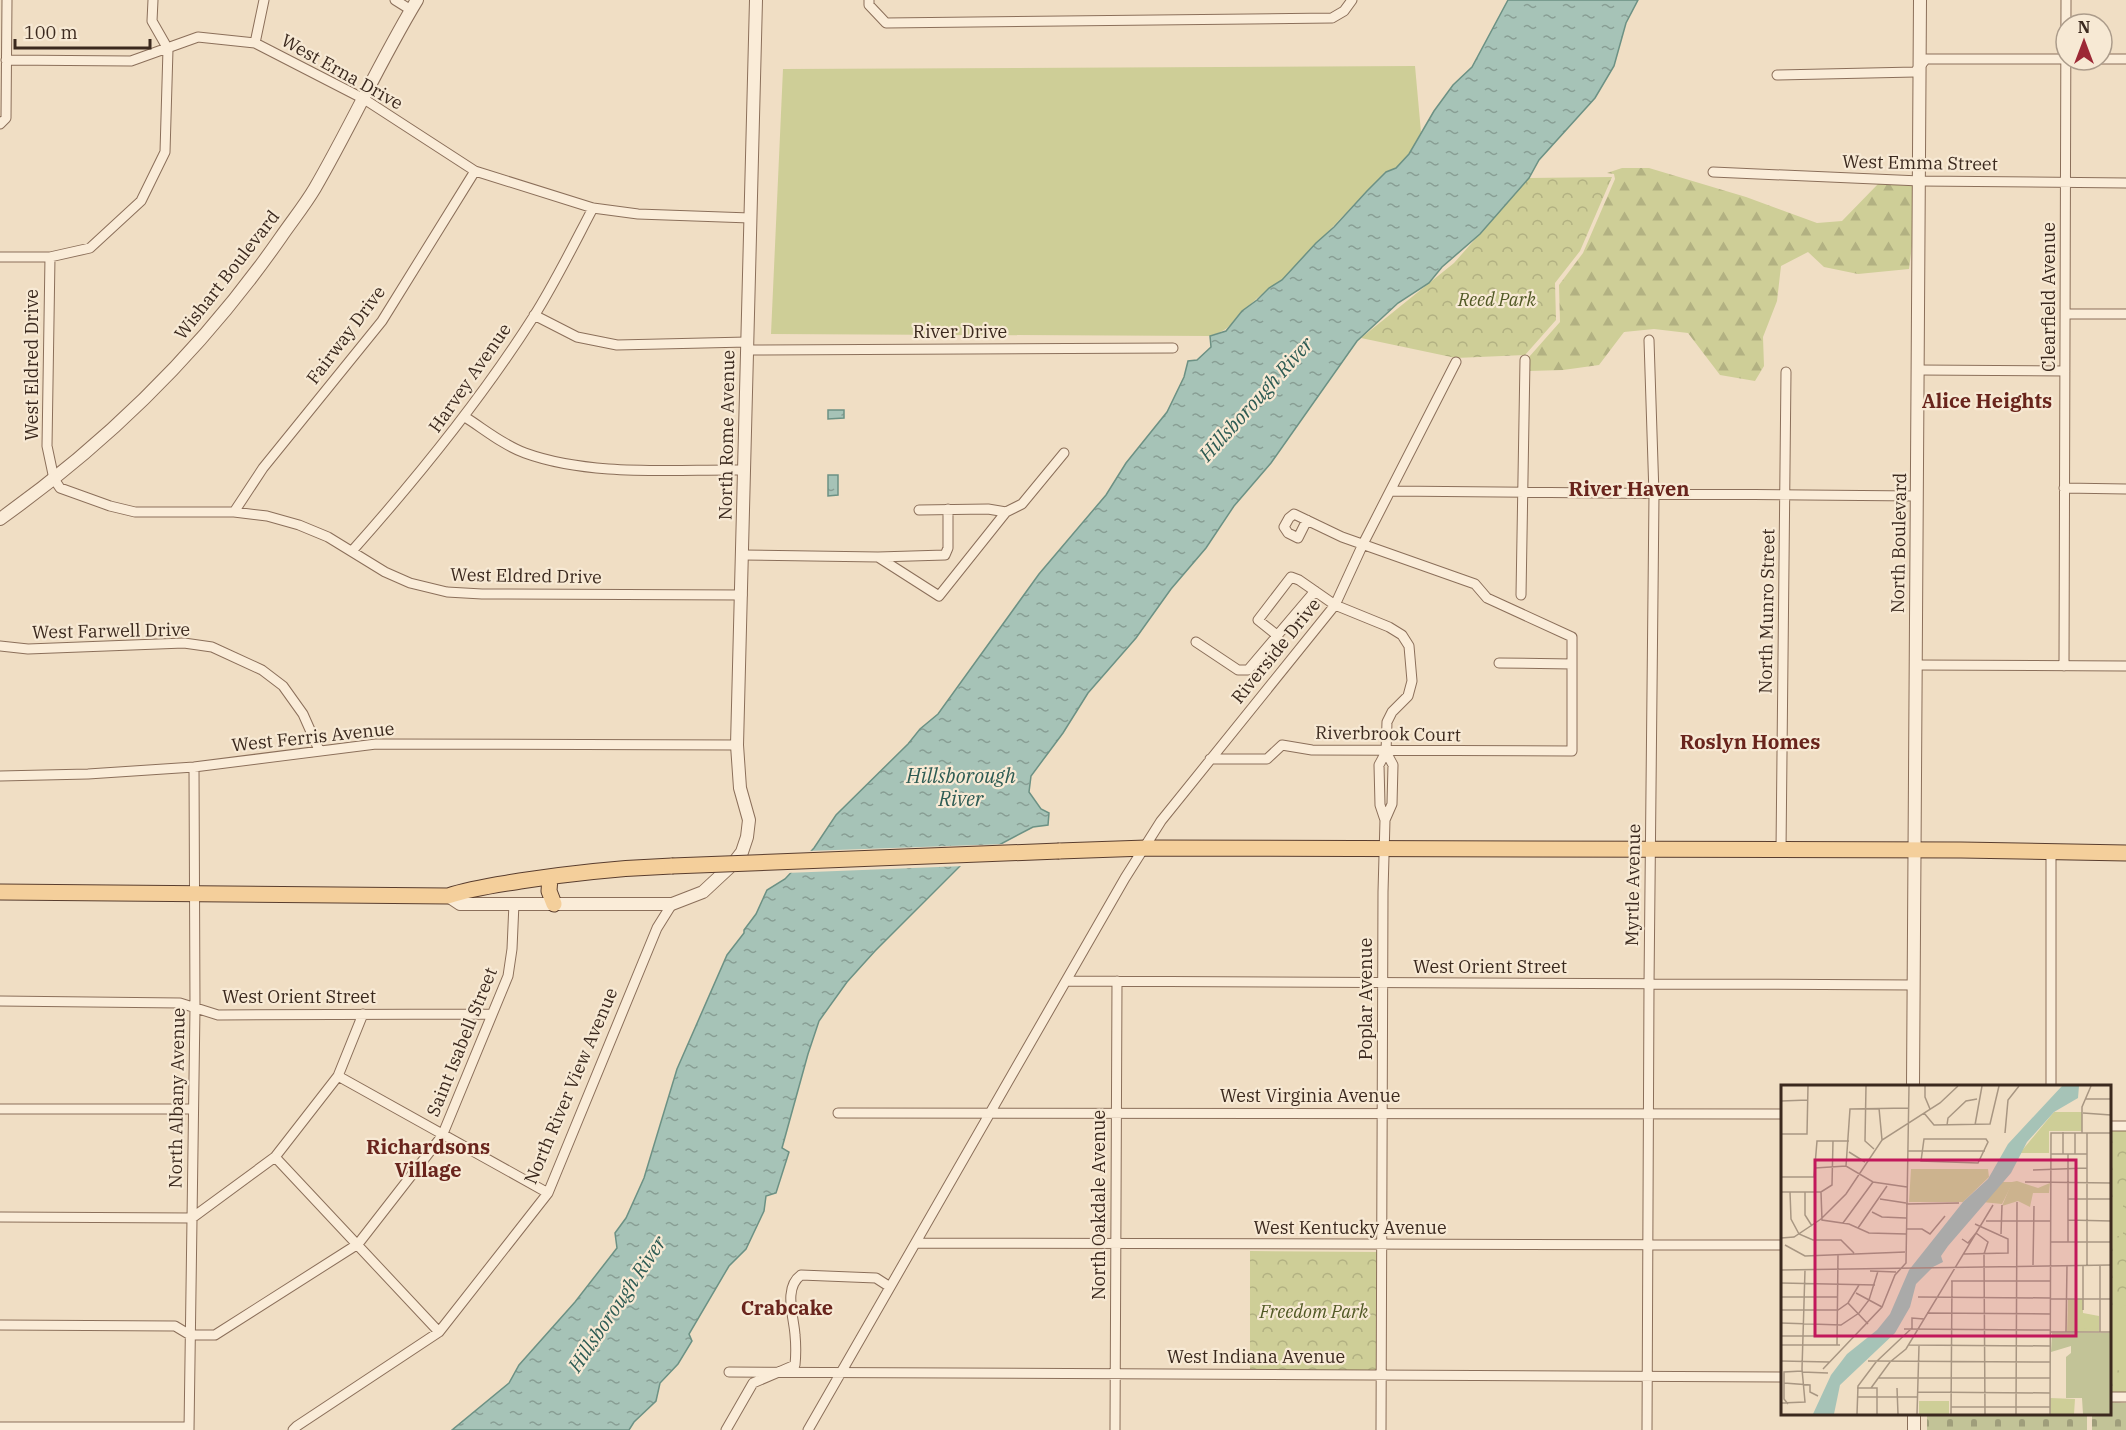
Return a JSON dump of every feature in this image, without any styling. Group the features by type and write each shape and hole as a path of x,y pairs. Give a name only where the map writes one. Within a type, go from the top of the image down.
{"main road":[{"path":"0,892 448,896 465,891 607,869 1146,848 1915,849 2126,853"},
{"path":"550,877 549,891 554,904"}],"street":[{"path":"0,124 6,118 7,0"},
{"path":"0,257 50,257 90,248 141,201 165,152 168,49 152,21 153,0"},
{"path":"255,43 264,0"},
{"path":"395,0 414,5"},
{"name":"North Rome Avenue","path":"672,904 703,892 732,865 742,852 749,820 738,781 737,745 756,0"},
{"path":"869,0 869,5 886,23 1332,18 1344,11 1352,0"},
{"name":"North Boulevard","path":"1913,1085 1920,0"},
{"name":"Wishart Boulevard","path":"0,519 54,479 140,405 221,317 256,274 314,190 414,5"},
{"name":"West Erna Drive","path":"6,60 131,61 198,37 255,43 364,99 475,171 593,208 638,214 750,218"},
{"path":"1777,75 1915,72 1926,59 2054,59"},
{"name":"Clearfield Avenue","path":"2064,666 2066,72"},
{"name":"Fairway Drive","path":"234,512 262,468 382,321 475,171"},
{"name":"West Emma Street","path":"1713,172 1920,181 2126,183"},
{"name":"Harvey Avenue","path":"352,551 410,486 465,417 534,315 593,208"},
{"name":"West Eldred Drive","path":"50,257 47,446 54,479 60,488 110,506 135,512 234,512 267,516 299,525 328,537 397,578 433,589 463,594 742,595"},
{"path":"2065,314 2126,314"},
{"name":"River Drive","path":"534,315 577,337 617,345 1173,348"},
{"name":"Myrtle Avenue","path":"1647,1430 1648,985 1654,495 1649,340"},
{"path":"1521,595 1525,360"},
{"name":"Riverside Drive","path":"808,1430 1125,878 1161,821 1335,604 1456,362"},
{"path":"1918,370 2065,371"},
{"name":"North Munro Street","path":"1781,850 1786,372"},
{"path":"465,417 522,452 546,460 595,469 745,470"},
{"path":"878,558 939,596 1006,512 1022,504 1064,453"},
{"path":"2064,488 2126,489"},
{"path":"1391,491 1917,496"},
{"path":"743,555 878,558 945,555 948,548 948,509"},
{"path":"919,510 988,509 1006,512"},
{"path":"1306,520 1342,537 1475,584 1487,598 1572,637 1572,664 1499,663"},
{"name":"Poplar Avenue","path":"1278,636 1258,620 1291,577 1335,604 1389,627 1402,635 1409,646 1412,681 1408,696 1392,712 1387,722 1386,752 1379,765 1380,805 1385,820 1381,1430"},
{"path":"1196,642 1238,670 1248,670 1315,591"},
{"name":"West Farwell Drive","path":"0,646 28,649 184,644 213,647 262,670 283,686 303,714 319,750"},
{"name":"Riverbrook Court","path":"1210,759 1267,759 1282,745 1312,750 1386,752 1572,751 1572,664"},
{"path":"1916,665 2126,666"},
{"name":"West Ferris Avenue","path":"0,776 88,774 194,767 376,744 737,745"},
{"name":"North Albany Avenue","path":"189,1428 195,1008 194,767"},
{"path":"2051,853 2051,1085"},
{"path":"448,896 460,904 672,904"},
{"name":"Saint Isabell Street","path":"0,1325 175,1326 190,1335 215,1335 358,1244 442,1136 508,976 514,903"},
{"name":"North River View Avenue","path":"293,1430 439,1332 548,1193 657,928 672,904"},
{"name":"West Orient Street","path":"1066,981 1914,985"},
{"name":"North Oakdale Avenue","path":"1115,1430 1117,981"},
{"name":"West Orient Street","path":"0,1001 180,1003 218,1015 492,1014"},
{"path":"0,1217 192,1218 275,1157 338,1076 363,1014"},
{"path":"338,1076 548,1193"},
{"path":"0,1109 193,1109"},
{"name":"West Virginia Avenue","path":"838,1113 1781,1114"},
{"path":"275,1157 439,1332"},
{"name":"West Kentucky Avenue","path":"917,1243 1781,1245"},
{"path":"726,1430 753,1383 795,1365 795,1332 790,1302 796,1278 801,1275 876,1278 891,1287"},
{"name":"West Indiana Avenue","path":"729,1372 1781,1377"},
{"path":"0,1427 189,1428"}],"green space":[{"path":"1415,66 1421,132 1409,154 1396,168 1385,172 1282,280 1258,298 1227,328 1218,333 1210,336 771,334 783,69"},
{"path":"1622,168 1649,168 1746,197 1817,223 1842,221 1878,184 1915,186 1915,222 1909,269 1858,274 1824,267 1808,252 1781,266 1777,301 1763,337 1764,366 1755,381 1720,375 1688,333 1654,329 1624,332 1599,365 1563,370 1529,371 1529,357 1560,322 1559,285 1583,253 1615,179 1614,174 1607,173"},
{"name":"Reed Park","path":"1612,177 1580,251 1555,283 1556,320 1525,355 1456,358 1361,338 1454,263 1529,178"},
{"path":"2111,1130 2126,1130 2126,1392 2111,1392"},
{"path":"2123,1201 2123,1236 2111,1236 2111,1202"},
{"name":"Freedom Park","path":"1250,1251 1377,1252 1378,1371 1250,1371"},
{"path":"2126,1305 2126,1376 2111,1365 2111,1312"},
{"path":"2111,1402 2126,1403 2126,1430 2092,1430 2092,1415 2111,1415"},
{"path":"1927,1415 2087,1415 2087,1430 1927,1430"}],"water":[{"name":"Hillsborough River","path":"1508,0 1638,0 1626,23 1614,66 1595,98 1539,160 1529,178 1480,234 1442,267 1429,283 1398,303 1357,341 1271,463 1234,506 1206,548 1171,589 1136,638 1088,693 1063,733 1031,776 1029,792 1041,809 1049,813 1048,825 1033,827 961,865 875,951 847,982 819,1021 782,1148 789,1152 776,1193 766,1196 764,1211 746,1249 729,1266 689,1334 692,1341 678,1364 660,1383 656,1401 629,1430 452,1430 509,1383 519,1365 575,1302 617,1248 615,1233 626,1218 644,1178 677,1069 727,955 756,914 767,890 785,879 814,848 836,815 908,744 920,729 938,714 1039,574 1106,495 1126,463 1167,412 1184,377 1188,361 1197,360 1211,347 1210,336 1226,331 1242,311 1282,280 1386,172 1396,168 1409,154 1434,111 1453,85 1472,67"},
{"path":"828,410 844,410 844,418 828,419"},
{"path":"828,475 838,475 838,495 828,496"}],"pier":[{"path":"1006,844 964,866 786,873 807,851"}],"district":[{"name":"Alice Heights","path":"1987,401"},
{"name":"River Haven","path":"1629,489"},
{"name":"Roslyn Homes","path":"1750,742"},
{"name":"Richardsons Village","path":"428,1158"},
{"name":"Crabcake","path":"787,1308"}]}
